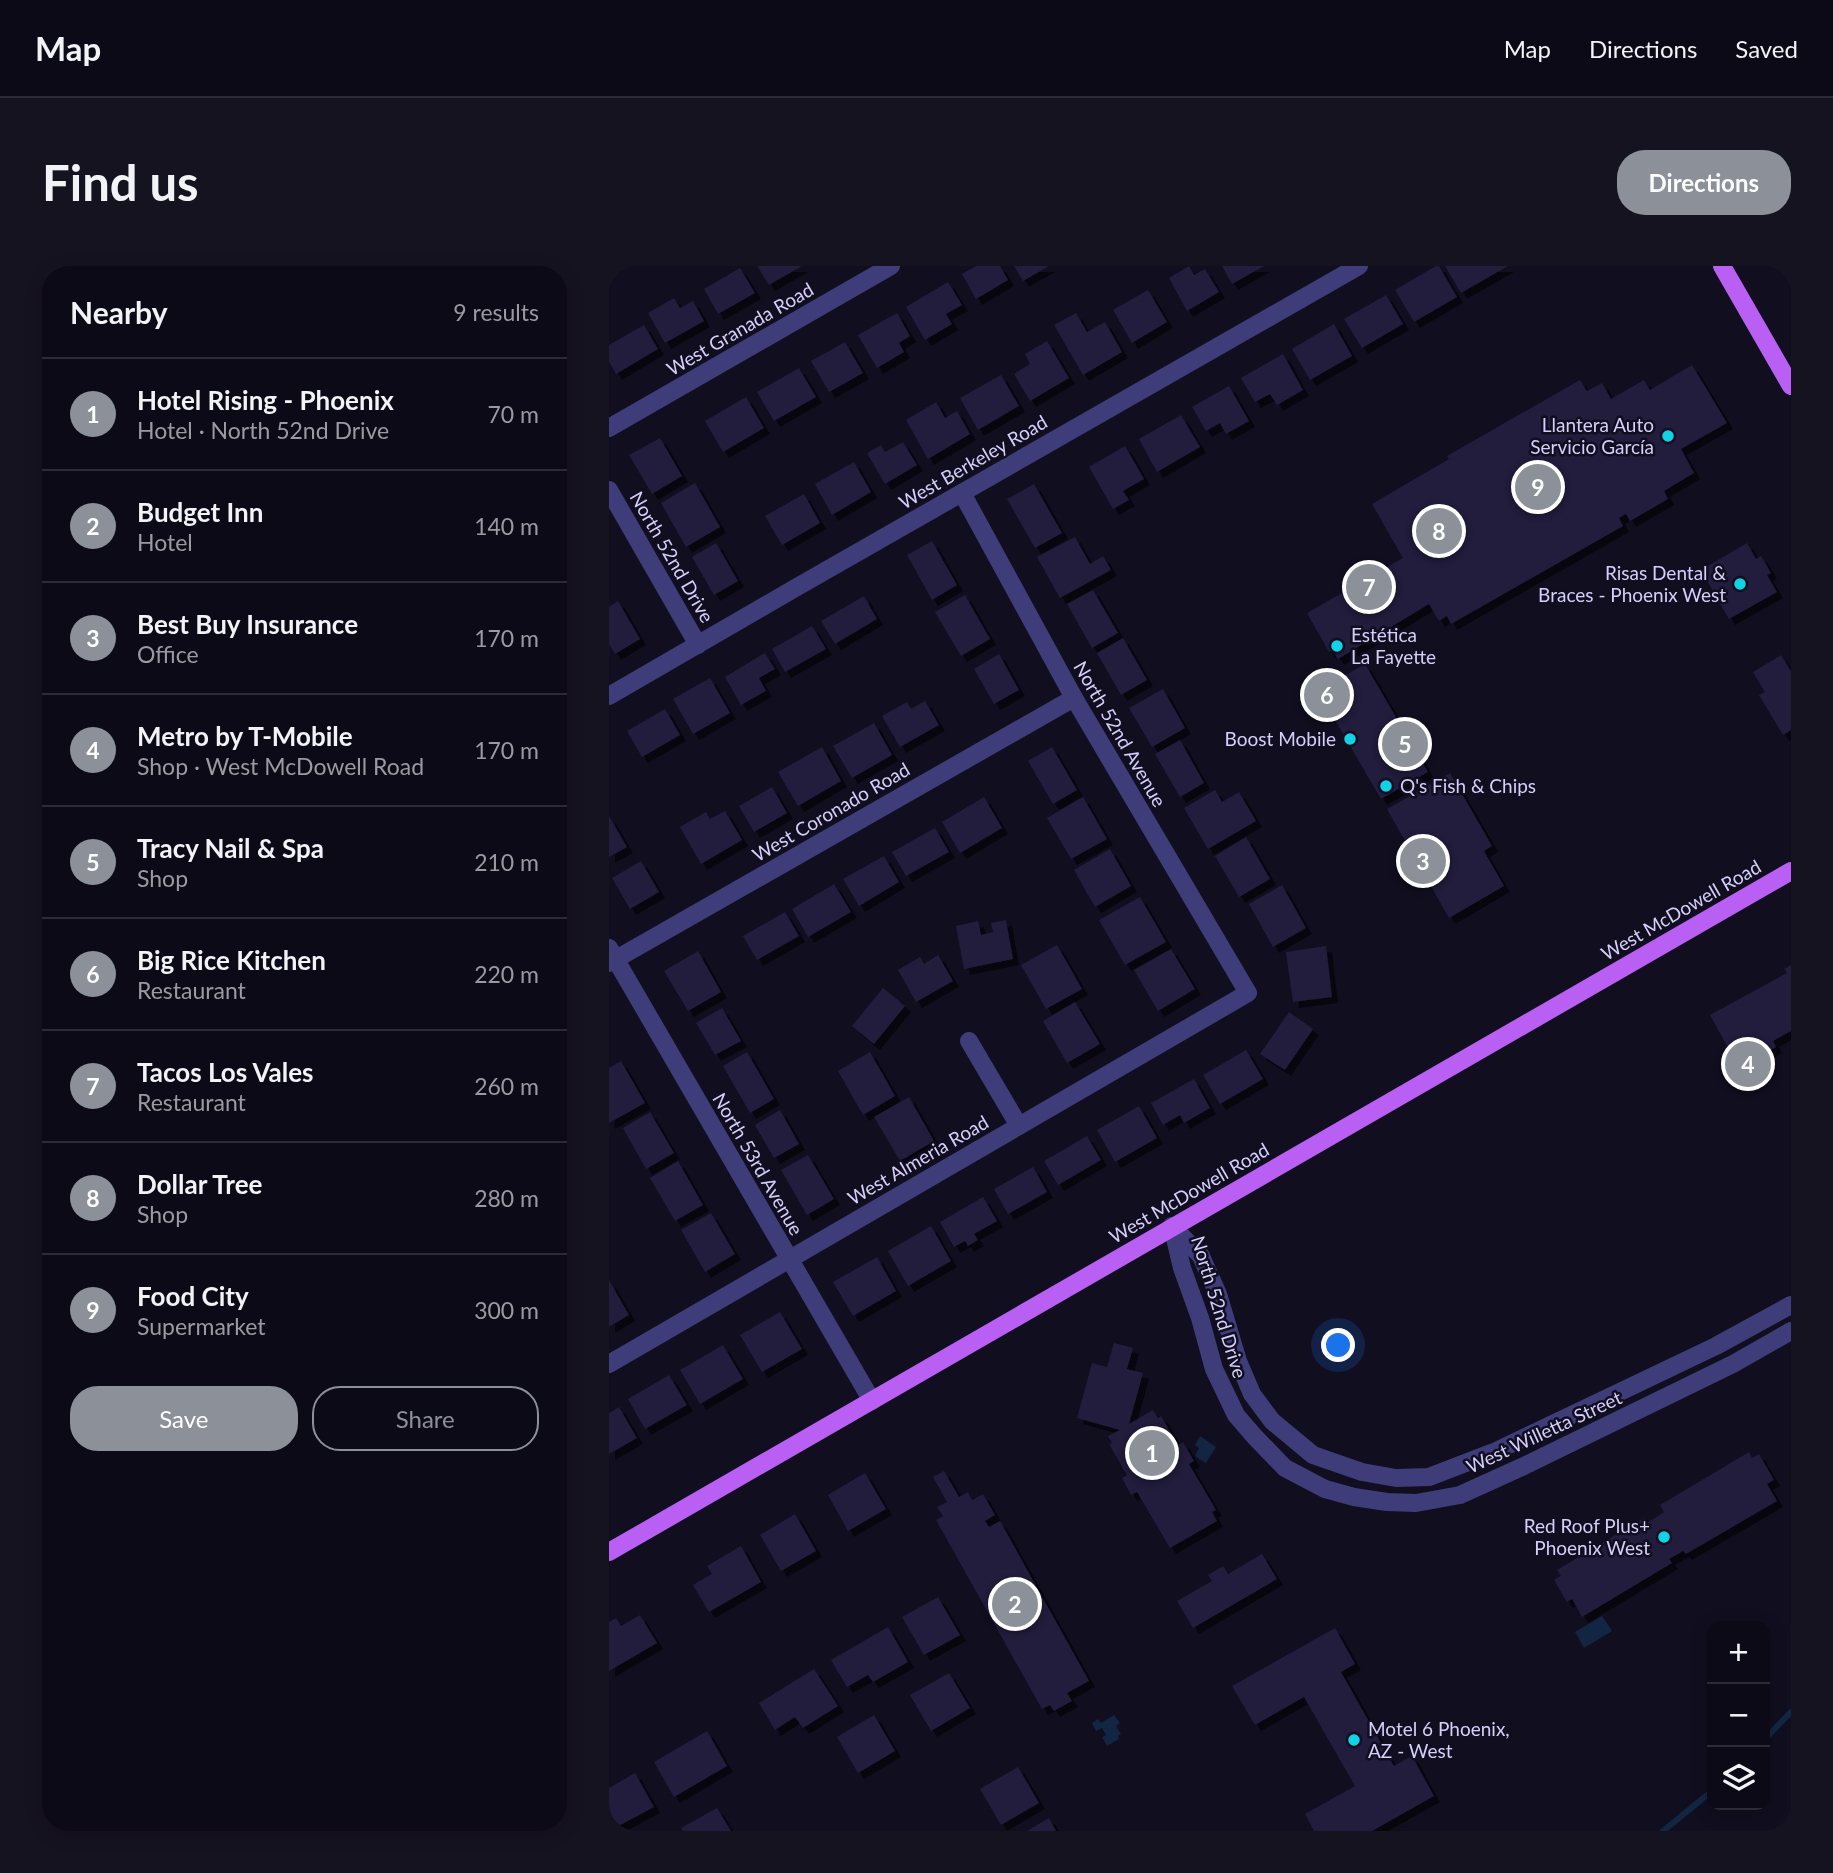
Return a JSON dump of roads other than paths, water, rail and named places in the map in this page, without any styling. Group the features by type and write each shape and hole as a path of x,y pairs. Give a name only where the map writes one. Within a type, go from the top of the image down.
{"main road":[{"path":"1722,266 1791,386"},
{"name":"West McDowell Road","path":"609,1552 1791,871"}],"street":[{"name":"West Granada Road","path":"609,428 891,266"},
{"name":"West Berkeley Road","path":"609,696 1359,266"},
{"name":"North 52nd Drive","path":"609,490 698,645"},
{"name":"North 52nd Avenue","path":"962,493 1074,698 1248,993"},
{"name":"West Coronado Road","path":"611,957 1074,698"},
{"name":"North 53rd Avenue","path":"611,957 871,1401"},
{"name":"West Almeria Road","path":"609,1364 1248,993"},
{"path":"969,1041 1019,1126"},
{"name":"North 52nd Drive","path":"1172,1226 1204,1262 1218,1294 1238,1361 1252,1394 1272,1421 1313,1455"},
{"name":"North 52nd Drive","path":"1172,1226 1182,1268 1225,1395 1236,1415 1254,1436 1285,1468 1302,1477"},
{"name":"West Willetta Street","path":"1313,1455 1362,1472 1396,1478 1429,1477 1503,1448 1716,1346 1791,1305"},
{"name":"West Willetta Street","path":"1302,1477 1325,1489 1387,1502 1431,1501 1459,1494 1524,1466 1733,1364 1791,1331"}],"water":[{"path":"1200,1436 1216,1447 1206,1463 1195,1456 1199,1448 1195,1445"},
{"path":"1602,1616 1612,1631 1584,1648 1575,1632"},
{"path":"1114,1715 1120,1723 1116,1726 1121,1734 1119,1739 1107,1746 1102,1737 1106,1735 1102,1728 1096,1731 1092,1723 1098,1719 1101,1723"}],"waterway":[{"path":"1770,1734 1791,1712"},
{"path":"1663,1831 1707,1795"}],"place":[{"name":"Llantera Auto Servicio García","path":"1668,436"},
{"name":"Food City","path":"1538,487"},
{"name":"Dollar Tree","path":"1439,531"},
{"name":"Risas Dental & Braces - Phoenix West","path":"1740,584"},
{"name":"Tacos Los Vales","path":"1369,587"},
{"name":"Estética La Fayette","path":"1337,646"},
{"name":"Big Rice Kitchen","path":"1327,695"},
{"name":"Boost Mobile","path":"1350,739"},
{"name":"Tracy Nail & Spa","path":"1405,744"},
{"name":"Q's Fish & Chips","path":"1386,786"},
{"name":"Best Buy Insurance","path":"1423,861"},
{"name":"Metro by T-Mobile","path":"1748,1064"},
{"name":"Hotel Rising - Phoenix","path":"1152,1453"},
{"name":"Red Roof Plus+ Phoenix West","path":"1664,1537"},
{"name":"Budget Inn","path":"1015,1604"},
{"name":"Motel 6 Phoenix, AZ - West","path":"1354,1740"}]}
